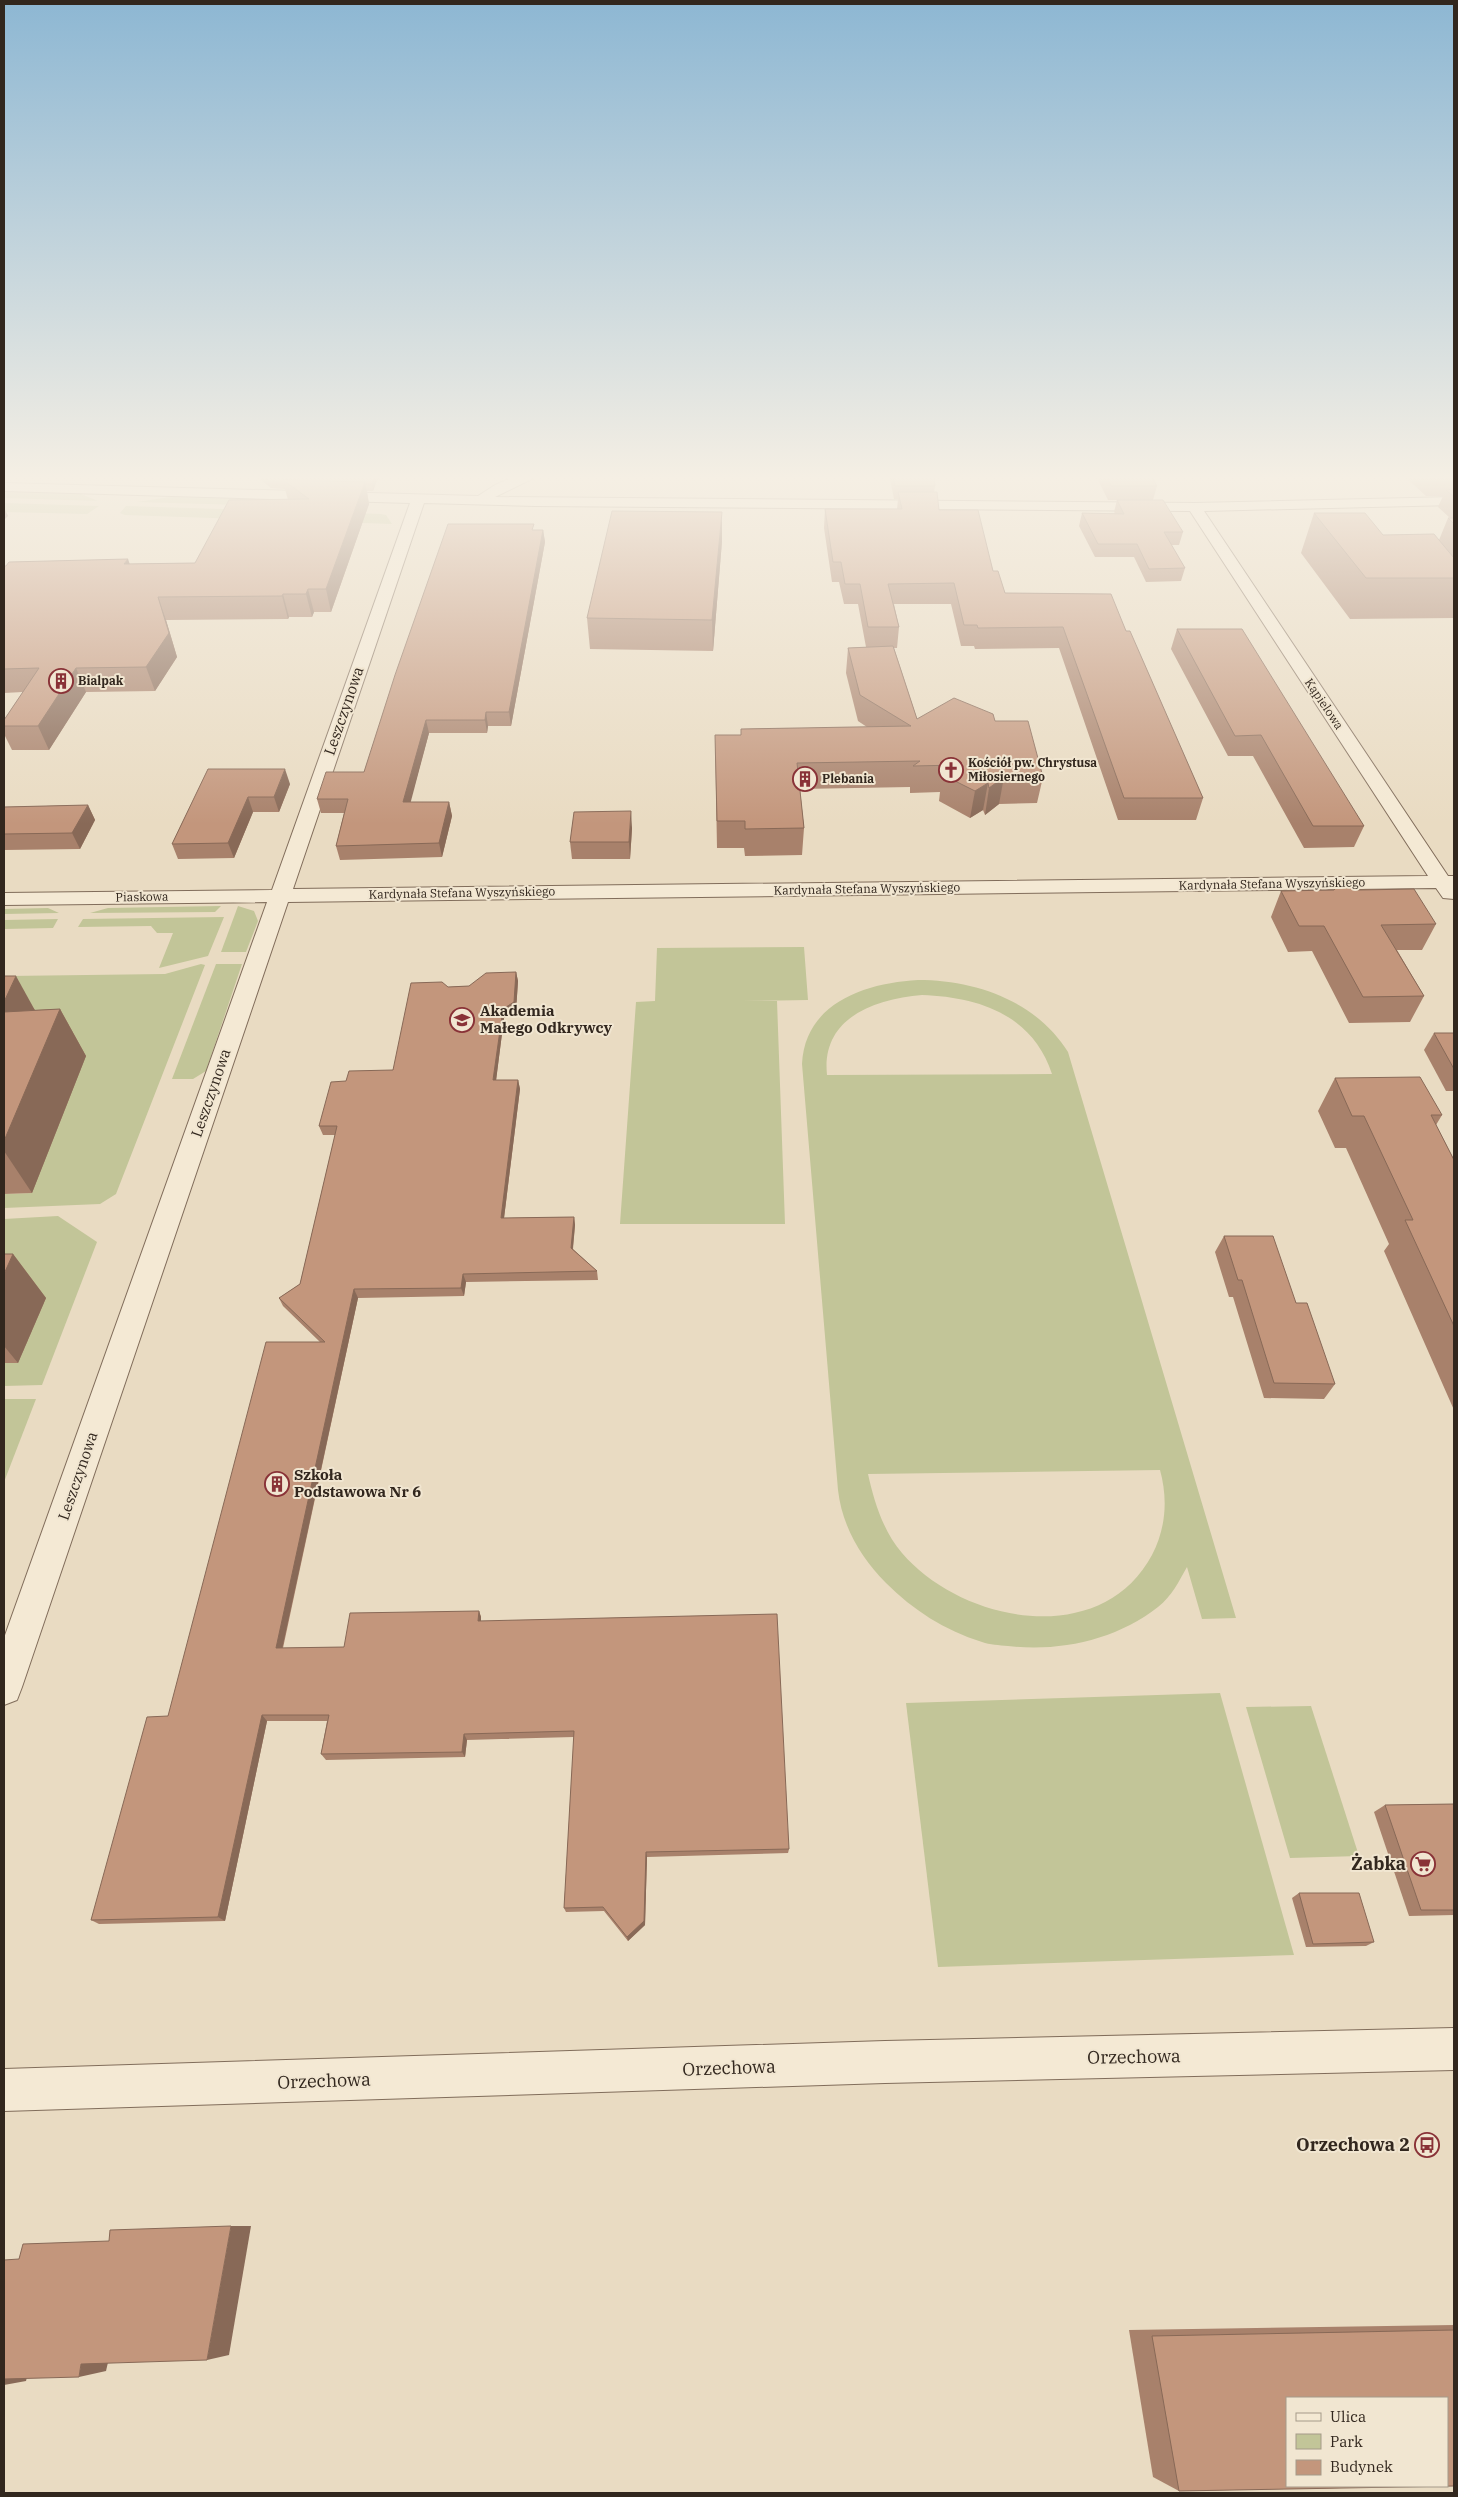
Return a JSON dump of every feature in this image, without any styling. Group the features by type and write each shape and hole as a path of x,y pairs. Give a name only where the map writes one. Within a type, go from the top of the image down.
{"street":[{"name":"Leszczynowa","path":"4,1687 386,591"},
{"name":"Kąpielowa","path":"1249,591 1448,882 1454,901"},
{"name":"Kardynała Stefana Wyszyńskiego","path":"280,896 1448,882"},
{"name":"Piaskowa","path":"4,899 280,896"},
{"name":"Orzechowa","path":"4,2090 886,2062 1454,2049"}],"green space":[{"path":"221,906 215,912 90,913 108,908"},
{"path":"238,906 254,911 258,921 246,952 221,952"},
{"path":"48,908 59,913 4,914 4,909"},
{"path":"224,917 208,956 159,968 173,933 157,933 151,926 78,927 83,919"},
{"path":"58,919 53,928 4,929 4,920"},
{"path":"804,947 808,1000 742,1001 777,1001 785,1224 620,1224 636,1002 655,1001 657,948"},
{"path":"201,964 205,965 116,1194 100,1204 4,1208 4,1194 32,1193 23,1059 8,976 165,974"},
{"path":"216,964 242,964 206,1071 193,1079 172,1079"},
{"path":"918,980 961,984 983,989 1003,997 1039,1019 1055,1034 1068,1052 1236,1618 1202,1619 1187,1567 1163,1603 1142,1618 1106,1635 1087,1641 1047,1647 988,1644 955,1632 907,1602 877,1573 854,1541 848,1529 838,1490 802,1064 806,1043 814,1026 826,1011 841,1000 859,992 898,982","holes":["922,995 964,1000 983,1005 1001,1013 1018,1024 1032,1037 1043,1054 1052,1074 827,1075 827,1055 833,1039 842,1026 854,1015 886,1001","1160,1470 1165,1503 1163,1524 1152,1555 1129,1585 1100,1605 1066,1615 1030,1616 994,1609 959,1596 928,1577 895,1544 884,1525 876,1505 868,1474"]},
{"path":"58,1216 97,1242 42,1385 4,1386 4,1219"},
{"path":"4,1399 36,1399 4,1482"},
{"path":"1220,1693 1294,1955 938,1967 906,1703"},
{"path":"1311,1706 1359,1856 1290,1858 1246,1707"}],"building":[{"path":"4,591 307,591 306,594 283,594 282,596 158,597 169,633 146,667 76,668 38,726 4,726 4,720 39,668 4,669"},
{"path":"425,591 532,591 509,712 486,712 485,720 426,720 403,802 449,802 439,843 336,846 348,799 317,799 326,772 364,772"},
{"path":"593,591 715,591 712,620 587,618"},
{"path":"861,591 890,591 899,627 868,627"},
{"path":"956,591 1111,594 1126,631 1130,631 1203,798 1124,798 1063,627 978,628 977,625 964,625"},
{"path":"1177,629 1242,629 1364,826 1313,826 1261,735 1235,736"},
{"path":"893,646 917,719 954,698 993,714 995,721 1028,721 1043,777 1004,777 989,788 988,783 975,791 943,775 958,765 913,766 920,761 797,763 804,828 745,829 745,821 717,821 715,735 741,735 741,729 911,726 860,695 848,648"},
{"path":"208,769 285,769 274,797 248,797 228,843 172,844"},
{"path":"88,805 72,833 4,834 4,807"},
{"path":"631,811 629,842 570,842 574,812"},
{"path":"1343,881 1358,890 1414,889 1436,924 1381,925 1424,996 1363,997 1324,926 1299,926 1281,891 1334,890"},
{"name":"Szkoła Podstawowa Nr 6","path":"516,972 514,1002 503,1009 493,1080 518,1080 501,1218 574,1217 571,1248 597,1271 463,1274 461,1288 354,1289 276,1648 344,1647 350,1613 479,1611 478,1621 777,1614 789,1849 646,1852 644,1921 627,1937 603,1907 564,1908 574,1731 464,1734 462,1752 321,1754 329,1715 262,1715 218,1917 91,1920 147,1717 168,1716 266,1342 325,1342 279,1298 300,1284 337,1126 319,1126 331,1082 346,1081 349,1071 393,1070 411,983 442,982 448,987 469,986 486,973"},
{"path":"4,976 16,976 4,1002"},
{"path":"60,1009 4,1141 4,1012"},
{"path":"1434,1033 1454,1033 1454,1069"},
{"path":"1420,1077 1442,1115 1431,1115 1454,1160 1454,1326 1405,1220 1413,1220 1364,1116 1352,1116 1335,1078"},
{"path":"1224,1236 1273,1236 1296,1303 1307,1303 1335,1384 1274,1383 1242,1280 1238,1280"},
{"path":"4,1254 13,1254 4,1274"},
{"name":"Żabka","path":"1454,1804 1454,1910 1421,1910 1385,1805"},
{"path":"1299,1893 1359,1893 1374,1942 1313,1944"},
{"path":"231,2226 207,2360 81,2364 79,2377 4,2379 4,2260 19,2259 23,2244 109,2241 110,2230"},
{"path":"1454,2330 1454,2486 1448,2486 1448,2397 1286,2397 1286,2487 1399,2487 1179,2491 1152,2336"}],"place":[{"name":"Bialpak","path":"61,681"},
{"name":"Kościół pw. Chrystusa Miłosiernego","path":"951,770"},
{"name":"Plebania","path":"805,779"},
{"name":"Akademia Małego Odkrywcy","path":"462,1020"},
{"name":"Szkoła Podstawowa Nr 6","path":"277,1484"},
{"name":"Żabka","path":"1423,1864"},
{"name":"Orzechowa 2","path":"1427,2145"}]}
